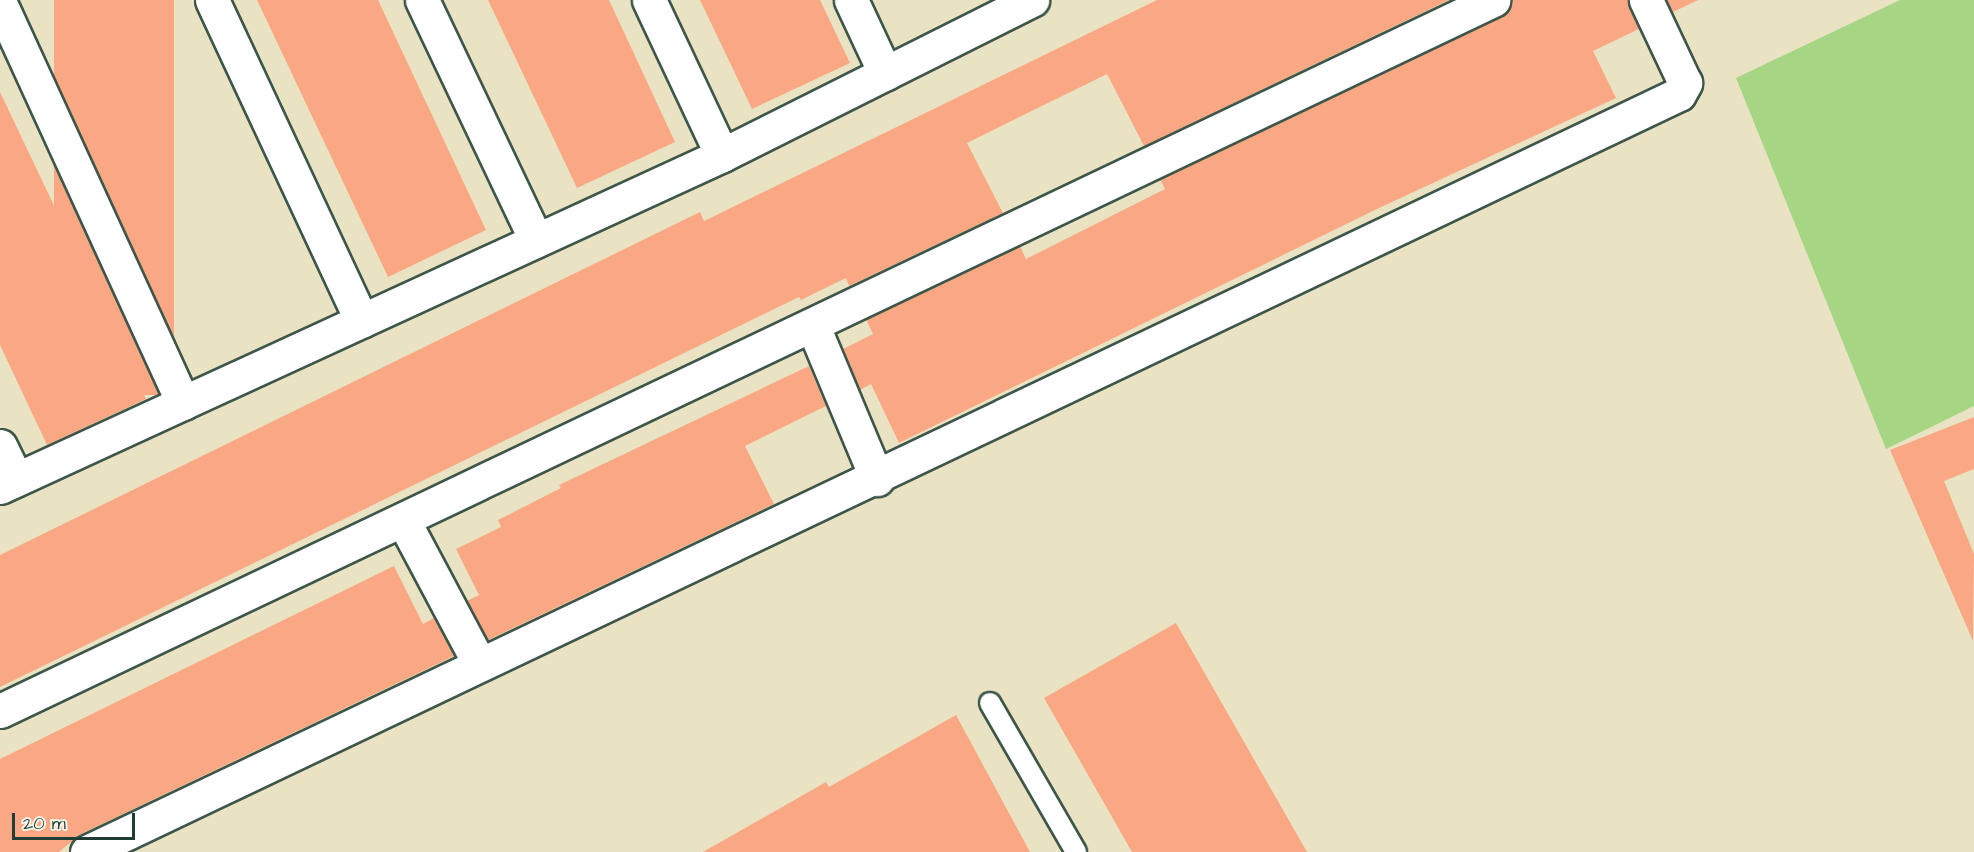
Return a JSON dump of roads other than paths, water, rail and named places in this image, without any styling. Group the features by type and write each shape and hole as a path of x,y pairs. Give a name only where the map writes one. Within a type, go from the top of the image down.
{"street":[{"path":"212,0 362,321"},
{"path":"422,0 536,240"},
{"path":"649,0 722,155"},
{"path":"851,0 885,73"},
{"path":"0,446 8,483 722,155 1032,0"},
{"path":"0,711 813,326 1492,0"},
{"path":"87,852 479,663 877,478 1679,94 1685,83 1646,0"},
{"path":"0,3 183,403"},
{"path":"813,326 877,478"},
{"path":"403,519 479,663"}],"lane":[{"path":"990,703 1076,852"}]}
